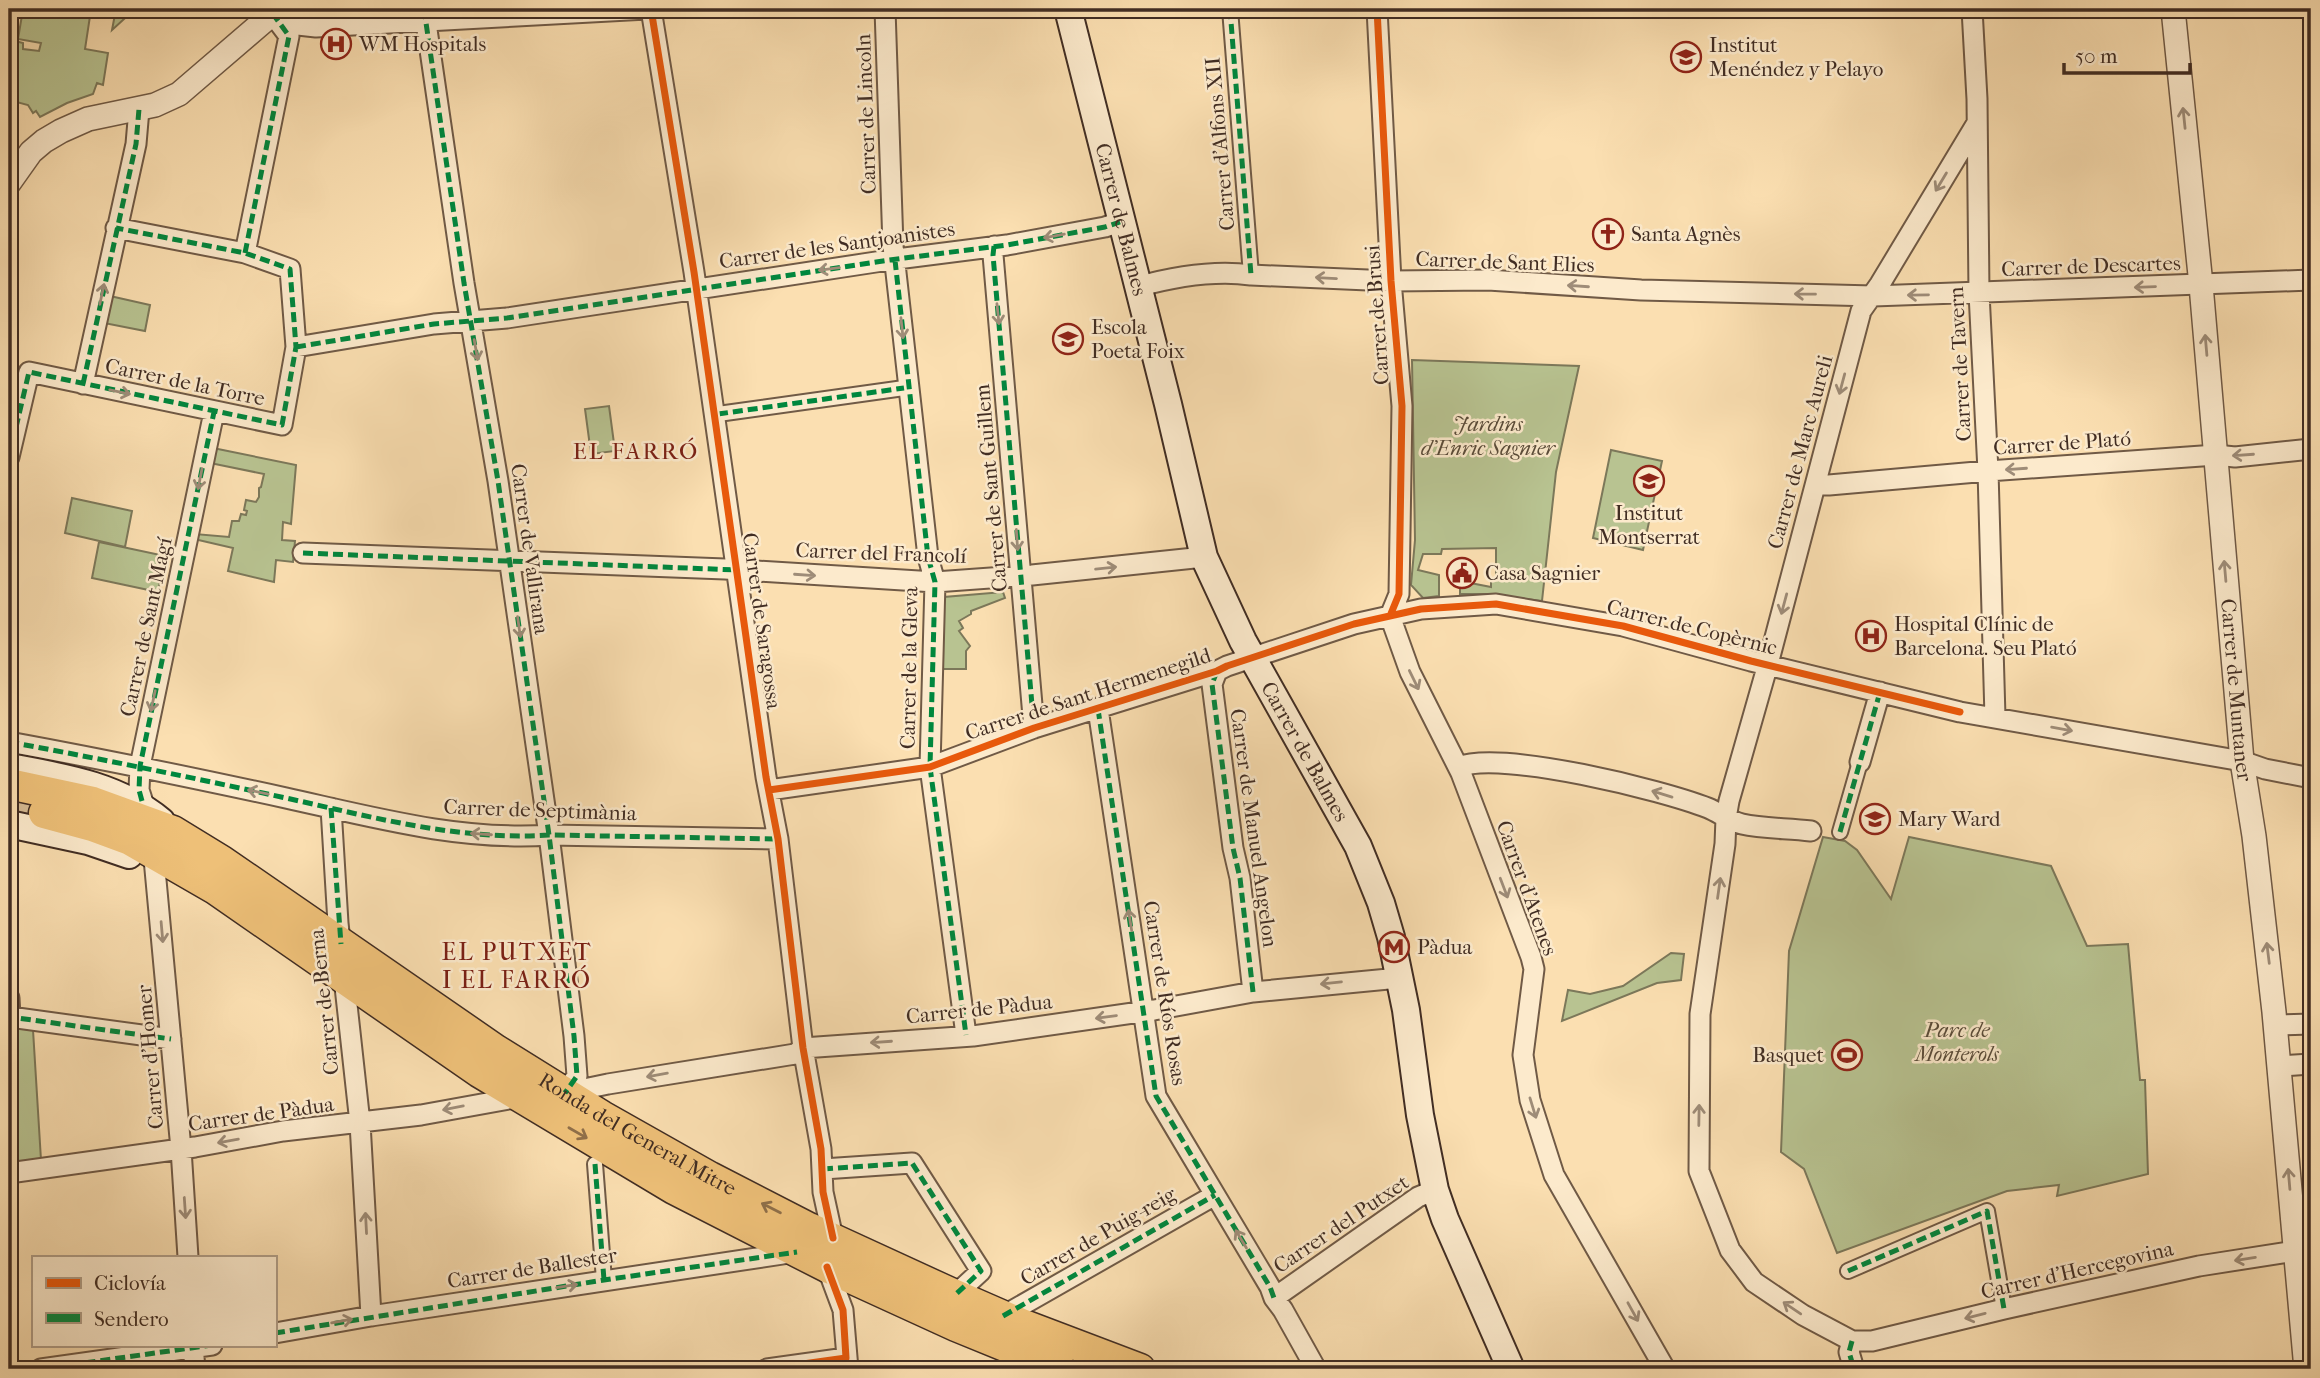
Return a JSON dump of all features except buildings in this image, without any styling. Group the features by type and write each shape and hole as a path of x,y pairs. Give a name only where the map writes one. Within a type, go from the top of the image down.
{"main road":[{"name":"Carrer de Balmes","path":"1068,9 1204,557 1252,658 1358,846 1381,903 1399,978 1420,1115 1436,1190 1450,1231 1511,1369"},
{"name":"Ronda del General Mitre","path":"9,767 77,781 118,793 160,841 215,889 479,1072 674,1189 827,1267 956,1326 1061,1369"},
{"name":"Ronda del General Mitre","path":"9,784 93,802 160,841"},
{"name":"Ronda del General Mitre","path":"44,813 130,840 160,841 206,850 496,1050 710,1177 955,1295 1140,1369"},
{"name":"Ronda del General Mitre","path":"9,824 88,841 160,841"},
{"path":"520,1097 565,1093"}],"street":[{"path":"275,12 298,25 316,27 425,15 649,9"},
{"name":"Carrer de Saragossa","path":"649,9 696,289 778,839 803,1048 823,1169 823,1192 833,1238"},
{"name":"Carrer de Lincoln","path":"886,9 895,260"},
{"name":"Carrer d'Alfons XII","path":"1230,9 1251,275"},
{"name":"Carrer de Brusi","path":"1377,9 1391,281 1403,441 1399,594 1390,616"},
{"name":"Carrer de Tavern","path":"1972,9 1977,123 1979,293 1988,471 1995,717"},
{"name":"Carrer de Muntaner","path":"2173,9 2201,285 2242,761 2254,836 2303,1248 2306,1369"},
{"path":"9,183 31,152 61,131 88,119 139,109 179,94 275,12"},
{"path":"245,253 289,36 275,12"},
{"name":"Carrer de Vallirana","path":"425,15 549,835 577,1076 565,1093"},
{"path":"83,384 136,144 139,109"},
{"name":"Carrer de Marc Aureli","path":"1852,1341 1803,1315 1754,1282 1730,1250 1699,1171 1700,1014 1725,844 1726,818 1861,311 1873,296 1977,123"},
{"name":"Carrer de les Santjoanistes","path":"296,347 434,324 507,318 993,246 1121,222"},
{"path":"116,228 245,253 290,269 296,347"},
{"name":"Carrer de Sant Guillem","path":"993,246 1034,728"},
{"name":"Carrer de la Gleva","path":"895,260 928,557 935,582 930,767 966,1035"},
{"name":"Carrer de Sant Elies","path":"1137,287 1162,280 1233,272 1391,281 1488,280 1641,290 1873,296"},
{"name":"Carrer de Descartes","path":"1873,296 2311,280"},
{"name":"Carrer de la Torre","path":"9,457 29,372 282,425 296,347"},
{"path":"718,414 904,388"},
{"name":"Carrer de Sant Magí","path":"160,841 139,790 140,766 214,412"},
{"name":"Carrer de Plató","path":"1816,484 2216,455 2235,457 2311,449"},
{"name":"Carrer del Francolí","path":"303,552 509,559 935,582 1204,557"},
{"name":"Carrer de Copèrnic","path":"1252,658 1354,624 1421,609 1496,604 1623,626 1960,712 2242,761 2265,769 2311,778"},
{"name":"Carrer d'Atenes","path":"1390,616 1410,672 1458,767 1534,969 1523,1055 1530,1100 1554,1175 1665,1369"},
{"name":"Carrer de Sant Hermenegild","path":"769,790 930,767 1034,728 1252,658"},
{"name":"Carrer de Manuel Angelon","path":"1217,671 1212,684 1233,848 1240,878 1253,992"},
{"path":"1840,832 1880,692"},
{"name":"Carrer de Ríos Rosas","path":"1098,709 1156,1096 1316,1369"},
{"path":"9,742 140,766"},
{"path":"1458,767 1474,763 1502,764 1578,773 1709,808 1743,824 1811,831"},
{"name":"Carrer de Septimània","path":"140,766 378,820 446,831 524,837 549,835 778,839"},
{"name":"Carrer de Berna","path":"331,808 344,978 360,1122 371,1316"},
{"name":"Carrer d'Homer","path":"160,841 171,1039 188,1256"},
{"name":"Carrer de Pàdua","path":"565,1093 662,1074 795,1054 803,1048 973,1036 1253,992 1399,978"},
{"path":"9,998 10,1017 171,1039"},
{"path":"2276,1025 2311,1024"},
{"path":"2280,1066 2311,1064"},
{"name":"Carrer de Pàdua","path":"9,1173 181,1149 283,1131 421,1115 520,1097"},
{"path":"823,1169 912,1163 981,1271 955,1295"},
{"path":"594,1164 604,1280"},
{"name":"Carrer del Putxet","path":"1274,1298 1418,1196 1436,1190"},
{"name":"Carrer de Puig-reig","path":"1003,1316 1215,1195"},
{"path":"1848,1272 1987,1211 2004,1309"},
{"name":"Carrer d'Hercegovina","path":"1852,1341 1872,1341 2199,1266 2303,1248"},
{"name":"Carrer de Ballester","path":"276,1333 797,1252"},
{"path":"827,1267 842,1310 847,1364"},
{"path":"1852,1341 1849,1352 1854,1369"},
{"path":"40,1369 199,1346 195,1369"},
{"path":"767,1369 834,1358 847,1364"}],"green space":[{"path":"23,9 99,9 98,17 90,16 85,49 108,53 103,85 97,83 93,94 40,117 36,111 33,113 28,105 9,100 9,43 11,40 23,43 23,49 39,51 41,43 18,39"},
{"path":"116,9 135,9 112,30"},
{"path":"110,296 150,305 145,331 104,323"},
{"name":"Jardins d'Enric Sagnier","path":"1412,360 1579,366 1556,472 1542,601 1488,594 1460,594 1460,581 1491,587 1491,581 1496,580 1496,548 1442,549 1441,554 1423,554 1418,570 1439,575 1439,596 1423,598 1411,585 1415,540"},
{"path":"609,406 615,451 591,454 585,409"},
{"path":"213,448 296,465 291,524 283,522 282,540 295,541 293,562 276,560 274,582 228,571 233,548 194,539 195,534 229,537 232,521 239,521 241,514 246,515 246,500 256,502 259,497 264,474 210,463"},
{"path":"1611,450 1662,461 1643,550 1593,538"},
{"path":"72,498 132,511 125,547 65,533"},
{"path":"99,542 165,556 158,592 92,578"},
{"path":"1003,592 1005,598 971,611 971,614 959,621 963,628 959,631 970,646 966,651 966,669 942,669 944,597"},
{"name":"Parc de Monterols","path":"1823,837 1845,841 1857,850 1891,899 1909,837 2051,866 2087,946 2128,944 2140,1080 2145,1080 2148,1174 2057,1196 2059,1185 2007,1191 1837,1253 1804,1169 1781,1152 1789,951"},
{"path":"1671,953 1684,954 1681,980 1657,983 1562,1021 1568,990 1590,994 1623,986"},
{"path":"9,1027 33,1030 41,1160 9,1165"}],"tunnel":[{"path":"9,808 44,813"}],"marked path":[{"path":"424,9 464,283 498,481 549,835 577,1076 565,1093"},
{"path":"1230,9 1251,275"},
{"path":"245,253 289,36 273,14"},
{"path":"83,384 136,144 139,109"},
{"path":"296,347 434,324 507,318 889,260 1007,245 1120,222"},
{"path":"9,457 29,372 282,425 296,347 290,269 245,253 116,228"},
{"path":"994,246 1034,728"},
{"path":"895,260 928,557 935,582 930,767 966,1035"},
{"path":"718,414 904,388"},
{"path":"142,801 139,790 140,766 214,412"},
{"path":"303,553 737,570"},
{"path":"1217,671 1212,684 1233,848 1240,878 1253,992"},
{"path":"1840,832 1880,692"},
{"path":"1098,709 1156,1096 1274,1298"},
{"path":"9,742 383,820 449,831 515,836 778,839"},
{"path":"331,808 341,944"},
{"path":"9,998 10,1017 171,1039"},
{"path":"823,1169 912,1163 981,1271 955,1295"},
{"path":"595,1164 604,1280"},
{"path":"1003,1316 1215,1195"},
{"path":"1848,1271 1987,1211 2004,1309"},
{"path":"276,1333 797,1252"},
{"path":"1852,1341 1849,1352 1854,1369"},
{"path":"41,1369 205,1346"}],"cycle path":[{"path":"651,9 694,272 766,777 778,839 803,1048 821,1149 823,1192 833,1238"},
{"path":"1377,9 1391,281 1402,406 1399,594 1390,616"},
{"path":"769,790 930,767 1034,728 1217,671 1354,624 1421,609 1496,604 1623,626 1751,661 1960,712"},
{"path":"767,1369 846,1358 843,1310 827,1267"}],"place":[{"name":"WM Hospitals","path":"336,44"},
{"name":"Institut Menéndez y Pelayo","path":"1686,57"},
{"name":"Santa Agnès","path":"1608,234"},
{"name":"Escola Poeta Foix","path":"1068,339"},
{"name":"Institut Montserrat","path":"1649,481"},
{"name":"Casa Sagnier","path":"1462,573"},
{"name":"Hospital Clínic de Barcelona. Seu Plató","path":"1871,636"},
{"name":"Mary Ward","path":"1875,819"},
{"name":"Pàdua","path":"1394,947"},
{"name":"Basquet","path":"1847,1055"}],"district":[{"name":"EL FARRÓ","path":"636,451"},
{"name":"EL PUTXET I EL FARRÓ","path":"517,966"}]}
